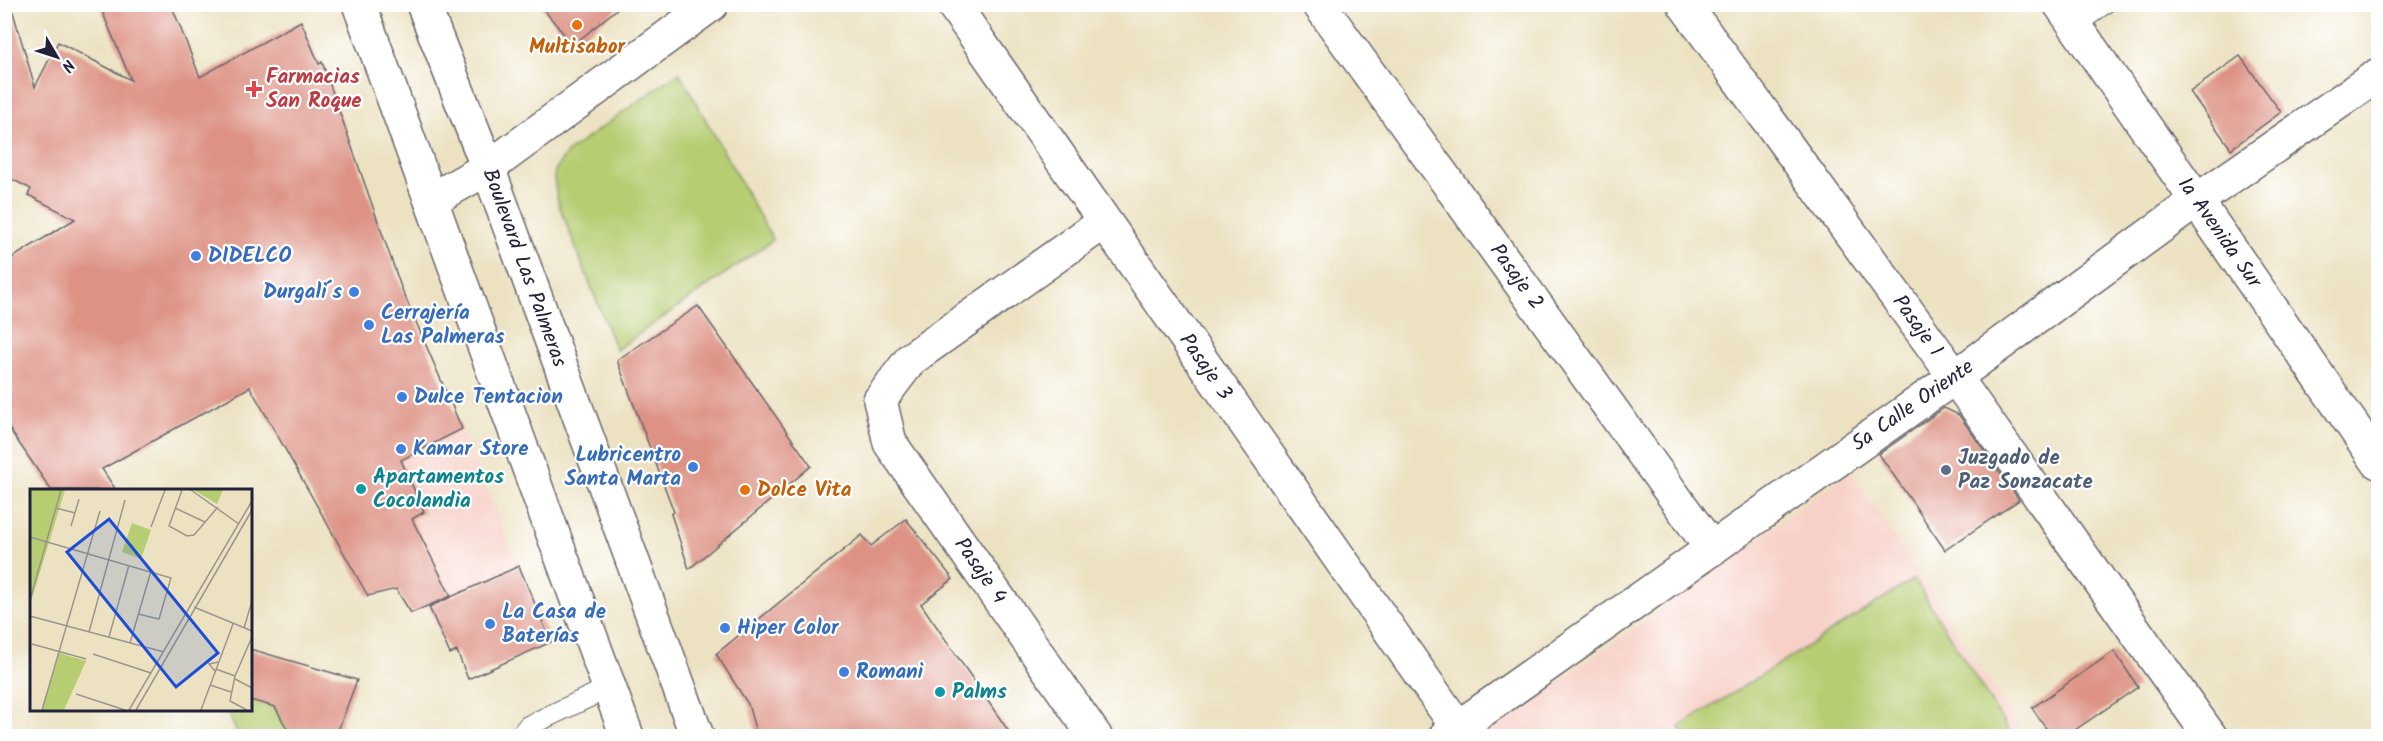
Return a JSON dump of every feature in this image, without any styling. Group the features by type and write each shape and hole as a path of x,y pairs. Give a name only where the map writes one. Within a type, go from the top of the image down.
{"street":[{"path":"358,4 627,736"},
{"name":"Boulevard Las Palmeras","path":"423,4 488,168 697,736"},
{"path":"431,200 488,168 712,4"},
{"name":"Pasaje 3","path":"953,4 1452,733"},
{"name":"Pasaje 2","path":"1319,4 1712,549"},
{"name":"Pasaje 1","path":"1684,4 1955,377 2210,736"},
{"name":"1a Avenida Sur","path":"2067,15 2379,462"},
{"name":"5a Calle Oriente","path":"1452,733 1955,377 2196,201 2379,75"},
{"name":"Pasaje 4","path":"1095,736 890,442 880,400 911,359 1104,222"}],"lane":[{"path":"2067,15 2104,4"},
{"path":"520,736 528,726 609,687"}],"shaded area":[{"path":"389,254 551,642 468,679 457,652 450,654 429,606 452,596 413,519 425,511 402,461 387,466"},
{"path":"1851,471 2025,736 1484,736"}],"green space":[{"path":"679,72 773,240 616,350 559,205 554,181 555,170 569,151"},
{"path":"1914,579 2012,736 1685,736 1679,727"},
{"path":"252,700 275,707 291,736 239,736 226,711 252,711"}],"building":[{"path":"99,4 171,4 200,77 301,21 319,64 322,62 401,287 462,429 401,460 424,512 412,519 451,596 411,613 396,589 368,596 250,387 102,469 115,489 50,489 4,421 4,263 75,219 28,195 31,189 4,175 4,14 13,12 35,87 58,42 131,80"},
{"name":"Multisabor","path":"539,4 623,4 573,45"},
{"path":"2240,56 2281,112 2231,149 2190,92"},
{"path":"698,306 811,466 689,569 671,514 674,512 617,360"},
{"path":"1944,408 1959,415 2019,500 1945,550 1879,454"},
{"path":"906,519 953,579 921,604 1012,736 757,736 748,704 716,654 862,535 871,546"},
{"path":"519,566 551,642 468,679 457,651 450,654 429,607"},
{"path":"252,650 357,680 336,736 291,736 275,707 252,701"},
{"path":"2114,651 2138,687 2066,736 2051,736 2032,708"}],"place":[{"name":"Multisabor","path":"577,25"},
{"name":"Farmacias San Roque","path":"254,89"},
{"name":"DIDELCO","path":"196,256"},
{"name":"Durgali´s","path":"354,292"},
{"name":"Cerrajería Las Palmeras","path":"369,325"},
{"name":"Dulce Tentacion","path":"402,397"},
{"name":"Kamar Store","path":"401,449"},
{"name":"Lubricentro Santa Marta","path":"693,467"},
{"name":"Juzgado de Paz Sonzacate","path":"1946,470"},
{"name":"Apartamentos Cocolandia","path":"361,489"},
{"name":"Dolce Vita","path":"745,490"},
{"name":"La Casa de Baterías","path":"490,624"},
{"name":"Hiper Color","path":"725,628"},
{"name":"Romani","path":"844,672"},
{"name":"Palms","path":"940,692"}]}
